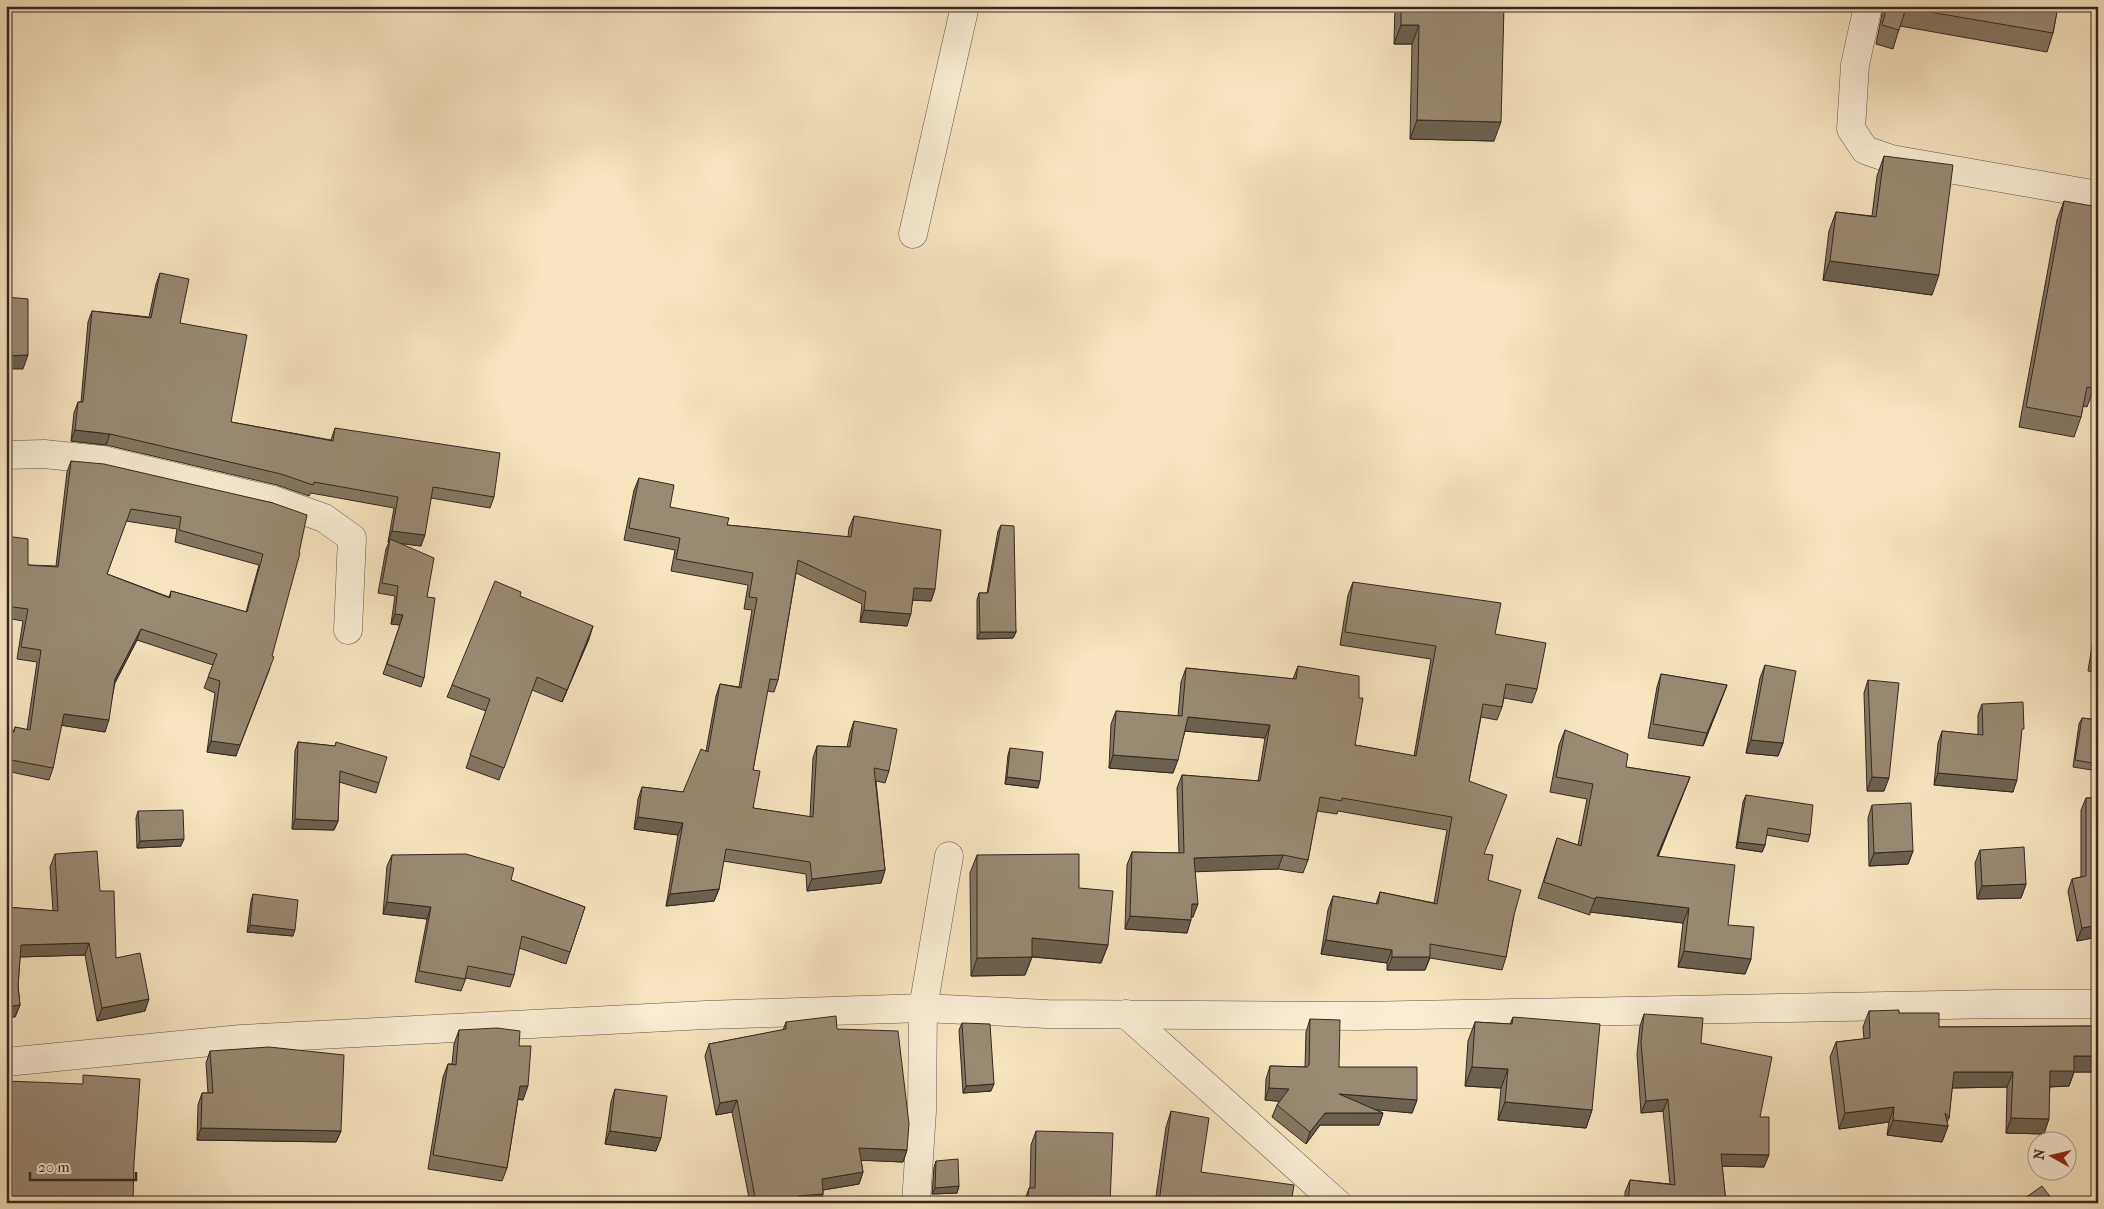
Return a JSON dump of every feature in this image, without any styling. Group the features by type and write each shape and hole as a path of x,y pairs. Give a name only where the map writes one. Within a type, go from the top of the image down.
{"street":[{"path":"913,234 965,6"},
{"path":"1868,6 1855,65 1851,129 1865,150 1891,159 2098,196"},
{"path":"6,455 44,454 102,460 273,500 324,518 352,538 348,630"},
{"path":"916,1203 922,1111 923,1008 949,856"},
{"path":"6,1062 242,1039 706,1015 923,1008 1047,1014 1360,1016 2098,1004"},
{"path":"1126,1014 1337,1203"}],"building":[{"path":"1401,6 1504,6 1501,122 1417,120 1419,25 1401,25"},
{"path":"1887,6 2058,6 2053,33 1906,8 1899,30 1882,25"},
{"path":"1884,156 1953,165 1939,275 1830,261 1836,212 1876,217"},
{"path":"2064,201 2098,207 2098,368 2094,388 2087,387 2081,417 2026,407"},
{"path":"160,273 189,279 180,323 247,335 231,422 333,441 335,428 500,453 494,497 433,487 425,535 392,531 398,497 314,482 313,485 281,474 110,434 75,430 78,402 83,402 92,311 151,318"},
{"path":"6,297 28,299 28,355 6,356"},
{"path":"71,461 104,464 273,503 307,515 300,553 272,656 274,657 240,745 211,741 220,681 208,677 217,654 141,629 115,679 109,720 64,714 53,768 6,759 6,731 14,732 15,727 30,730 41,650 21,647 28,609 6,606 6,536 28,539 28,565 58,567","holes":["131,509 181,517 179,530 263,554 247,612 171,591 170,598 107,574"]},
{"path":"639,478 674,485 670,507 729,518 727,525 851,537 854,516 941,530 935,589 914,588 911,614 864,610 866,592 798,560 778,680 770,679 753,770 760,771 753,808 813,817 817,746 850,747 854,721 897,729 889,771 874,768 885,870 812,879 810,862 726,849 719,889 670,894 683,823 638,817 642,787 683,792 701,749 708,752 720,684 741,688 757,598 749,597 753,573 676,559 680,538 629,528"},
{"path":"1001,525 1014,526 1016,632 980,632 979,593 988,593"},
{"path":"390,539 434,558 427,597 435,598 424,678 387,664 403,615 395,614 398,586 382,583"},
{"path":"495,581 521,592 520,596 593,626 567,690 537,677 504,768 470,755 490,699 452,685"},
{"path":"1353,582 1501,603 1495,634 1546,643 1537,689 1506,684 1502,707 1483,704 1469,781 1507,795 1484,854 1493,855 1488,880 1521,890 1506,957 1430,944 1430,957 1392,957 1392,950 1326,940 1333,896 1378,904 1380,892 1437,904 1452,817 1342,798 1342,801 1320,797 1308,860 1283,855 1194,858 1198,904 1192,904 1191,920 1130,916 1132,852 1184,853 1182,775 1260,781 1270,725 1188,717 1178,760 1113,755 1116,711 1182,716 1186,668 1296,679 1298,666 1359,676 1359,698 1363,698 1355,745 1416,756 1436,646 1345,632"},
{"path":"2098,626 2098,659 2093,658"},
{"path":"1765,665 1796,671 1783,743 1751,740"},
{"path":"1661,674 1727,685 1707,733 1653,724"},
{"path":"1868,680 1899,683 1889,778 1872,777"},
{"path":"2023,702 2024,729 2022,729 2017,780 1938,773 1942,731 1983,735 1982,704"},
{"path":"2082,718 2098,720 2098,764 2075,760"},
{"path":"1565,730 1628,754 1626,767 1690,777 1657,856 1735,865 1728,925 1754,927 1751,959 1684,951 1689,908 1596,897 1595,899 1544,882 1557,838 1581,846 1593,784 1556,777"},
{"path":"298,742 335,746 336,742 387,757 379,783 340,771 338,821 295,819"},
{"path":"1010,748 1043,752 1040,781 1007,777"},
{"path":"1746,795 1813,805 1810,835 1768,828 1765,845 1738,842"},
{"path":"2086,798 2098,798 2098,925 2082,928 2072,879 2086,876"},
{"path":"1911,803 1913,851 1874,853 1872,805"},
{"path":"183,810 184,839 140,841 138,811"},
{"path":"2024,847 2026,884 1982,886 1980,850"},
{"path":"97,851 100,891 114,891 116,958 140,953 149,999 102,1008 89,943 21,945 18,986 20,1005 6,1007 6,907 58,911 55,854"},
{"path":"466,854 514,868 511,880 585,907 570,952 522,936 514,975 468,966 465,979 419,971 431,907 387,902 392,855"},
{"path":"1079,854 1079,888 1113,891 1108,945 1032,938 1032,957 977,958 977,855"},
{"path":"253,894 298,900 295,930 250,925"},
{"path":"1899,1010 1899,1013 1939,1013 1939,1027 2098,1026 2098,1056 2074,1056 2074,1071 2050,1071 2049,1119 2011,1118 2013,1072 1954,1072 1949,1118 1945,1113 1948,1126 1893,1120 1894,1107 1845,1113 1836,1042 1870,1038 1869,1011"},
{"path":"1644,1014 1703,1018 1701,1043 1772,1057 1760,1117 1769,1117 1769,1155 1721,1154 1726,1203 1628,1203 1630,1180 1675,1185 1668,1099 1646,1101 1641,1042"},
{"path":"836,1016 837,1029 898,1031 909,1124 907,1150 859,1148 863,1172 822,1179 823,1194 798,1196 798,1201 788,1203 756,1203 737,1100 720,1103 709,1044 786,1029 786,1022"},
{"path":"1513,1017 1600,1024 1592,1110 1505,1102 1508,1069 1472,1067 1475,1022 1512,1024"},
{"path":"1310,1019 1340,1020 1339,1067 1417,1067 1417,1100 1339,1094 1383,1113 1325,1113 1310,1132 1277,1105 1289,1089 1269,1088 1270,1066 1307,1067 1309,1065"},
{"path":"962,1023 990,1024 994,1084 966,1086"},
{"path":"497,1028 520,1031 519,1046 531,1046 528,1086 520,1086 507,1168 433,1155 448,1064 456,1065 459,1030"},
{"path":"269,1047 344,1055 341,1131 201,1128 202,1093 213,1093 210,1051"},
{"path":"83,1075 140,1079 133,1201 139,1203 6,1203 6,1081 83,1084"},
{"path":"615,1089 667,1096 661,1138 610,1131"},
{"path":"1171,1111 1209,1118 1201,1172 1294,1185 1291,1203 1159,1203"},
{"path":"1036,1131 1113,1133 1110,1203 1027,1203 1029,1188 1035,1188"},
{"path":"958,1159 959,1186 935,1188 936,1161"},
{"path":"2042,1186 2055,1203 2018,1203"},
{"path":"1945,1197 1947,1203 1929,1203"}]}
